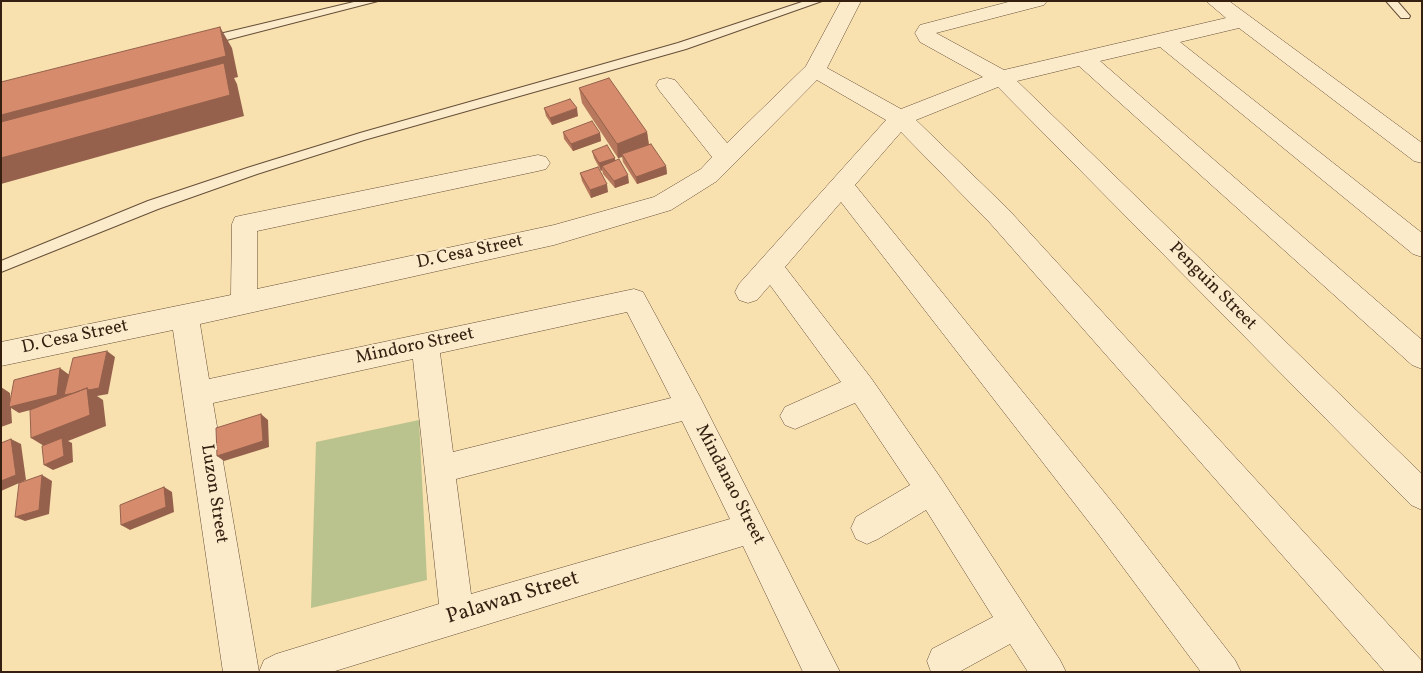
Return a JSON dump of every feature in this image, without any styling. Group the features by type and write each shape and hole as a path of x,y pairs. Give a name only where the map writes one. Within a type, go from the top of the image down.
{"street":[{"name":"D. Cesa Street","path":"1,354 185,316 554,235 662,204 709,176 725,157 814,70 851,1"},
{"name":"Penguin Street","path":"1037,1 925,31 927,37 1002,78 1422,496"},
{"path":"1216,1 1240,21 1422,155"},
{"path":"748,292 900,118 1002,78 1082,57 1166,40 1240,21"},
{"path":"1166,40 1422,247"},
{"path":"1082,57 1422,357"},
{"path":"814,70 900,118 999,216 1409,672"},
{"path":"668,85 725,157"},
{"path":"244,303 244,224 538,163"},
{"path":"841,185 1104,516 1223,672"},
{"path":"771,267 861,387 932,490 1048,672"},
{"name":"Mindoro Street","path":"197,394 634,300"},
{"name":"Mindanao Street","path":"634,300 690,406 822,672"},
{"name":"Luzon Street","path":"185,316 241,672"},
{"path":"425,345 458,615"},
{"path":"795,416 861,387"},
{"path":"440,469 690,406"},
{"path":"866,528 932,490"},
{"name":"Palawan Street","path":"276,672 458,615 751,528"},
{"path":"944,662 1016,623"}],"lane":[{"path":"192,45 373,1"},
{"path":"1,267 153,205 252,171 388,129 682,46 818,1"},
{"path":"1391,1 1405,16"}],"green space":[{"path":"419,420 427,580 311,608 316,442"}],"building":[{"path":"220,27 226,56 1,115 1,82"},
{"path":"224,63 230,95 1,158 1,122"},
{"path":"609,78 647,132 617,144 579,88"},
{"path":"570,99 577,108 550,118 544,108"},
{"path":"592,121 600,133 571,144 563,132"},
{"path":"651,144 666,166 636,177 622,154"},
{"path":"607,145 615,158 599,163 592,151"},
{"path":"619,159 628,175 614,181 602,166"},
{"path":"598,167 607,184 590,190 580,173"},
{"path":"107,351 99,388 89,390 87,388 64,395 73,358"},
{"path":"60,368 57,395 9,407 14,380"},
{"path":"87,388 90,415 31,438 30,410"},
{"path":"261,414 263,441 217,456 216,428"},
{"path":"62,438 64,456 44,465 42,446"},
{"path":"11,439 16,475 1,481 1,443"},
{"path":"42,475 39,510 15,517 19,483"},
{"path":"164,487 166,507 121,525 120,505"}]}
